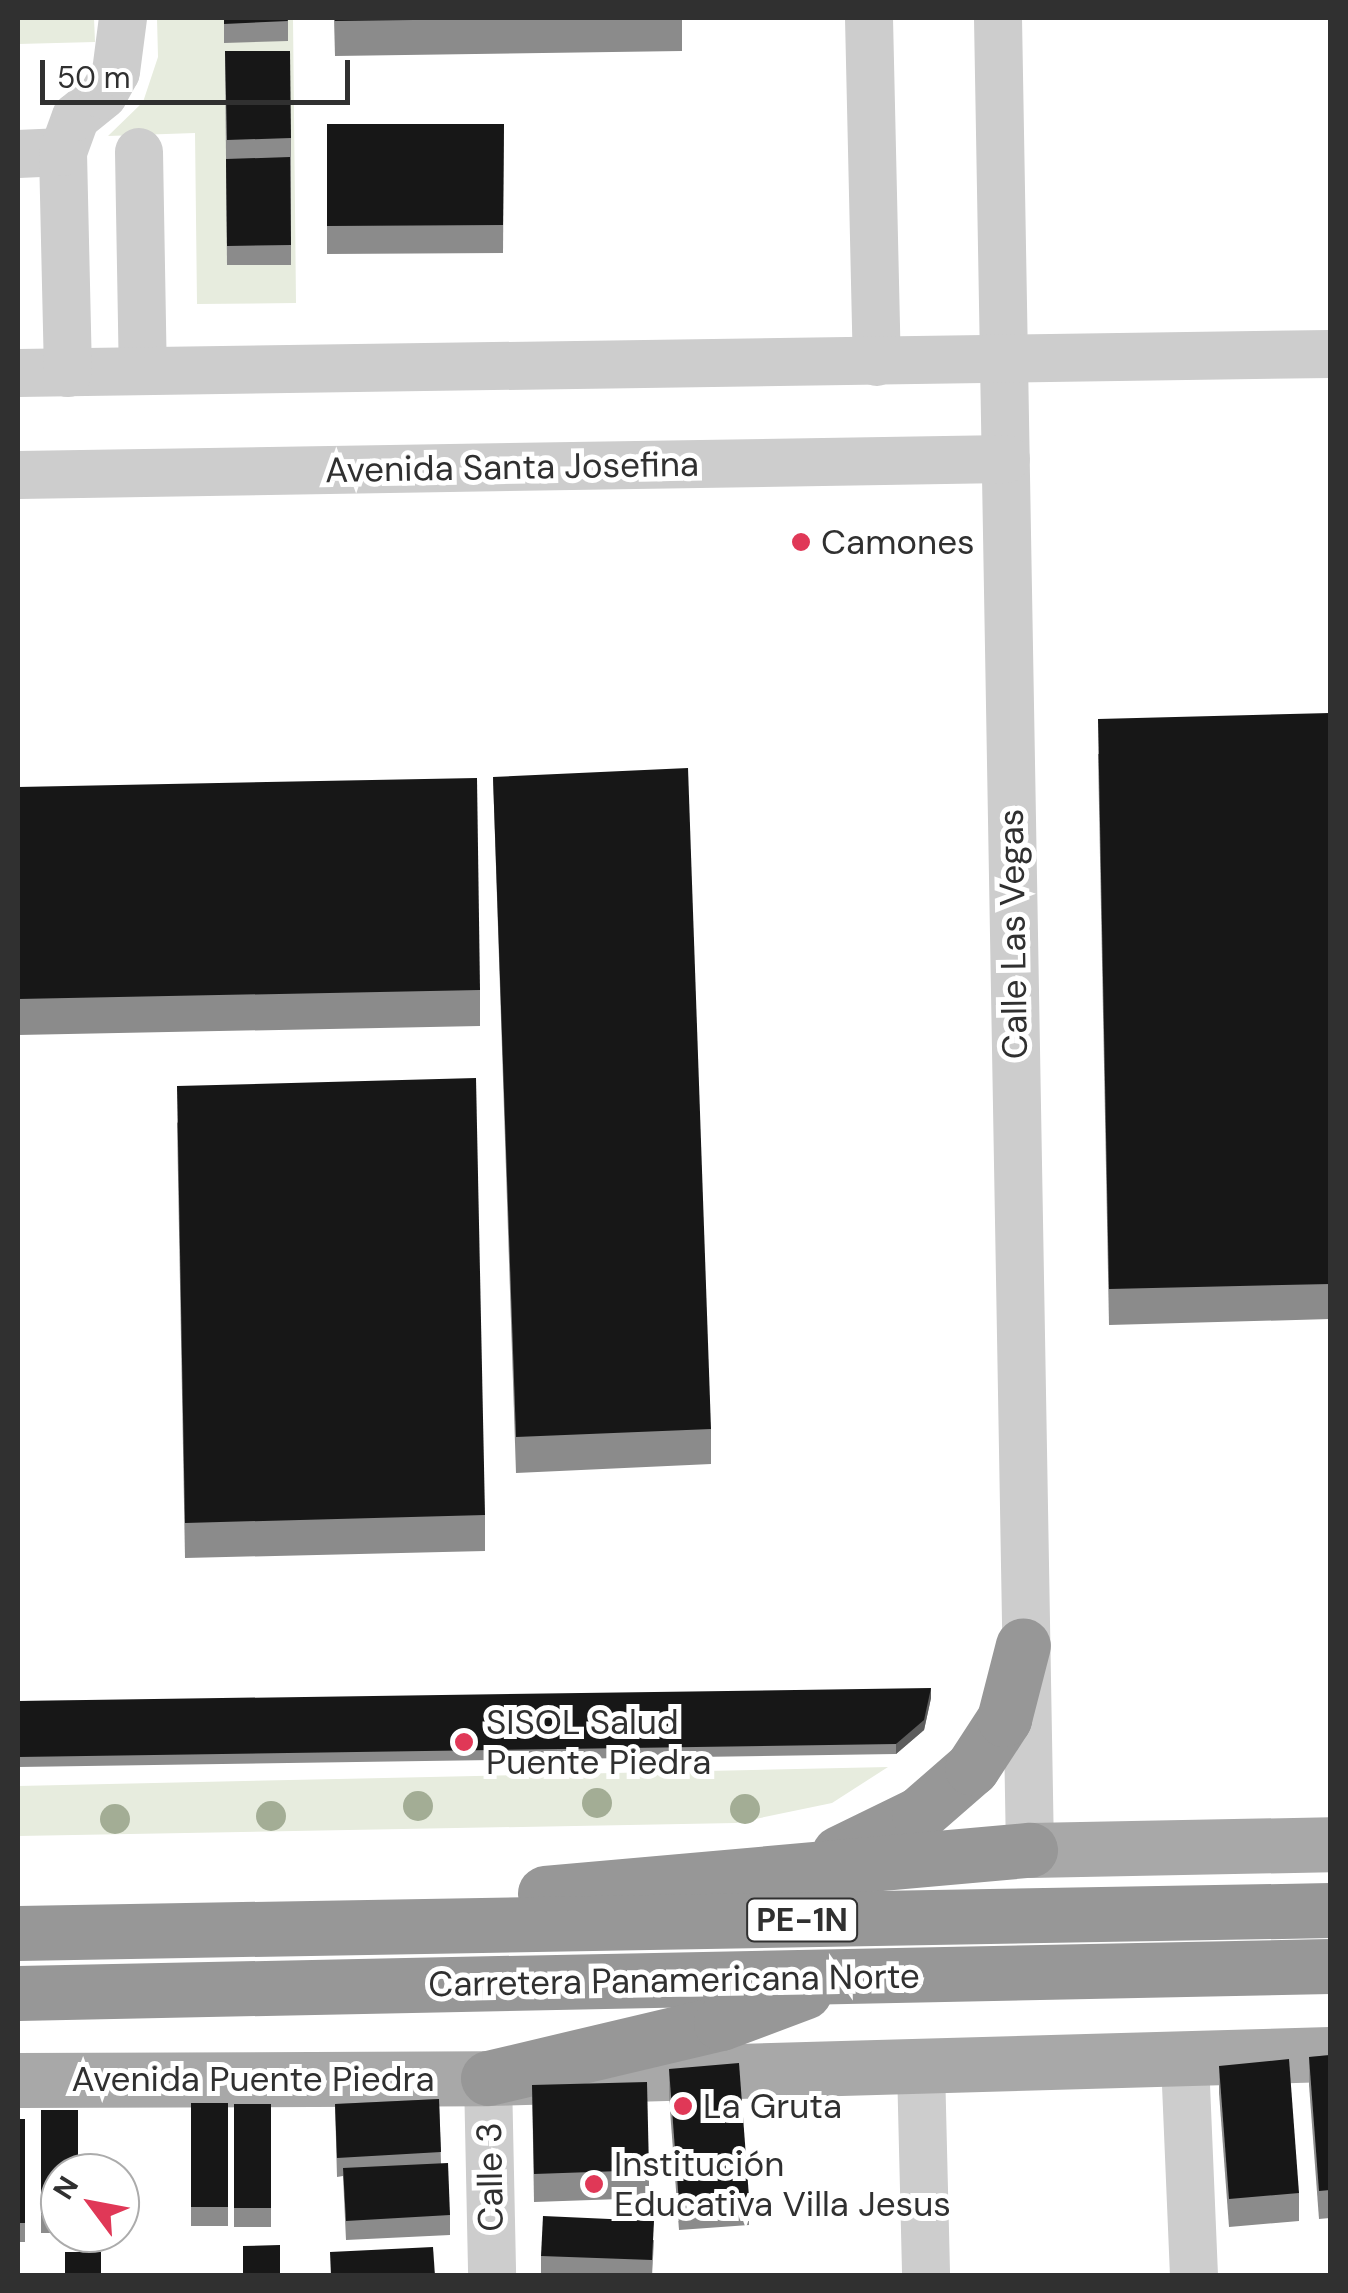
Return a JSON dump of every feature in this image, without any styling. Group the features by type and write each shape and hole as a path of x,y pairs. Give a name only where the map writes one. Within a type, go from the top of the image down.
{"highway":[{"path":"784,1869 875,1838 946,1794 1004,1719 1023,1645"},
{"path":"274,1931 500,1898 784,1869 1030,1850"},
{"name":"Carretera Panamericana Norte","path":"18,1933 1330,1910"},
{"name":"Carretera Panamericana Norte","path":"18,1993 1330,1966"},
{"path":"488,2078 720,2023 844,1977"}],"main road":[{"path":"1030,1850 1330,1844"},
{"name":"Avenida Puente Piedra","path":"18,2080 488,2078 1330,2054"}],"street":[{"path":"68,372 40,153 103,94 116,72 124,18"},
{"path":"869,18 877,362"},
{"name":"Calle Las Vegas","path":"998,18 1023,1645 1030,1850"},
{"path":"139,152 142,371"},
{"path":"18,373 1330,354"},
{"name":"Avenida Santa Josefina","path":"18,475 1006,459"},
{"path":"1185,2061 1194,2276"},
{"path":"922,2067 926,2276"},
{"name":"Calle 3","path":"488,2078 492,2276"}],"shaded area":[{"path":"18,18 94,18 95,42 18,44"},
{"path":"157,18 293,18 296,303 197,304 195,133 108,136 143,102 158,57"},
{"path":"888,1767 832,1803 736,1823 18,1836 18,1786"}],"building":[{"path":"224,18 287,18 288,21 224,24"},
{"path":"334,18 577,18 335,21"},
{"path":"225,51 290,51 291,138 227,140"},
{"path":"327,124 504,124 503,225 327,226"},
{"path":"290,157 291,245 227,246 226,159"},
{"path":"1330,713 1330,1284 1109,1289 1098,719"},
{"path":"688,768 711,1429 516,1437 493,777"},
{"path":"477,778 480,990 18,999 18,787"},
{"path":"476,1078 485,1515 185,1523 177,1086"},
{"name":"SISOL Salud Puente Piedra","path":"931,1688 924,1720 896,1744 18,1757 18,1701"},
{"path":"1330,2055 1330,2190 1319,2191 1309,2057"},
{"path":"1289,2059 1299,2193 1229,2199 1219,2066"},
{"path":"739,2063 749,2197 679,2203 669,2069"},
{"path":"647,2082 649,2170 534,2174 532,2085"},
{"path":"439,2099 441,2152 337,2158 335,2104"},
{"path":"191,2103 228,2103 228,2207 191,2207"},
{"path":"234,2104 271,2104 271,2208 234,2208"},
{"path":"41,2110 78,2110 78,2153 41,2153"},
{"path":"18,2119 25,2119 25,2223 18,2223"},
{"path":"448,2163 450,2215 346,2221 343,2168"},
{"path":"543,2216 654,2221 652,2260 541,2256"},
{"path":"280,2245 280,2276 243,2276 243,2246"},
{"path":"433,2247 435,2276 331,2276 330,2252"},
{"path":"65,2253 101,2253 101,2276 65,2276"}],"place":[{"name":"Camones","path":"801,542"},
{"name":"SISOL Salud Puente Piedra","path":"464,1742"},
{"name":"La Gruta","path":"683,2106"},
{"name":"Institución Educativa Villa Jesus","path":"594,2184"}]}
